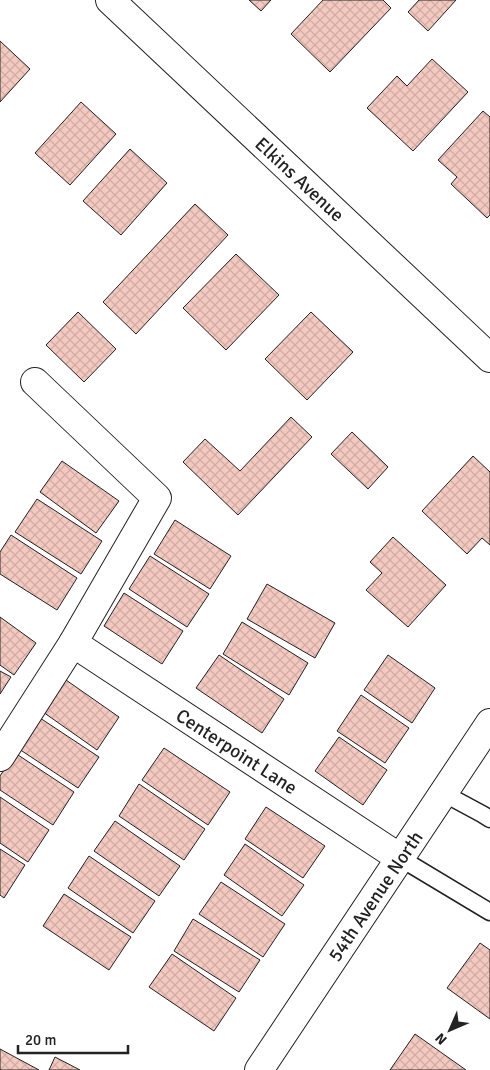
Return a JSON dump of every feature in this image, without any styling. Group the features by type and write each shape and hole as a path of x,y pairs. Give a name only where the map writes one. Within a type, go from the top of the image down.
{"street":[{"name":"Elkins Avenue","path":"110,0 490,358"},
{"path":"0,756 73,644 158,498 35,382"},
{"name":"Centerpoint Lane","path":"73,644 400,858"},
{"name":"54th Avenue North","path":"260,1070 490,723"}],"lane":[{"path":"443,793 490,819"},
{"path":"400,858 490,912"}],"building":[{"path":"249,0 271,0 261,11"},
{"path":"323,0 383,0 391,8 330,72 291,34"},
{"path":"419,0 456,0 428,31 408,12"},
{"path":"0,41 30,69 0,102"},
{"path":"432,59 468,92 413,151 367,108 397,76 407,86"},
{"path":"81,102 116,134 70,185 35,153"},
{"path":"483,111 490,117 490,215 487,218 451,184 457,177 438,160"},
{"path":"130,149 167,183 121,235 83,201"},
{"path":"195,204 228,235 136,334 103,302"},
{"path":"236,254 279,295 226,350 183,308"},
{"path":"78,312 116,349 84,382 46,345"},
{"path":"311,312 353,352 307,400 265,359"},
{"path":"291,417 312,437 238,515 183,462 205,439 240,471"},
{"path":"352,432 388,467 368,489 331,454"},
{"path":"473,456 490,472 490,545 482,538 467,554 422,511"},
{"path":"62,461 119,501 96,533 40,492"},
{"path":"37,499 102,541 81,574 15,532"},
{"path":"175,520 231,556 210,589 154,554"},
{"path":"11,535 77,578 57,610 0,574 0,552"},
{"path":"393,537 446,585 408,627 366,590 382,573 370,562"},
{"path":"150,556 209,594 187,627 129,589"},
{"path":"267,584 335,623 315,658 247,619"},
{"path":"124,593 183,631 162,664 104,626"},
{"path":"0,617 36,643 14,675 0,665"},
{"path":"242,622 308,663 289,695 223,654"},
{"path":"219,655 284,699 262,733 196,688"},
{"path":"388,655 435,688 412,723 364,690"},
{"path":"0,671 11,677 0,694"},
{"path":"66,680 119,717 97,750 43,712"},
{"path":"361,695 409,728 385,763 337,731"},
{"path":"40,718 99,757 78,788 19,749"},
{"path":"339,737 387,770 363,805 315,771"},
{"path":"164,748 230,792 208,825 142,780"},
{"path":"15,753 74,792 53,825 0,790 0,776"},
{"path":"139,784 205,829 184,860 119,816"},
{"path":"0,797 49,830 28,862 0,843"},
{"path":"266,807 325,846 303,878 245,839"},
{"path":"115,821 180,866 159,896 94,851"},
{"path":"245,844 304,885 282,916 224,875"},
{"path":"0,849 25,865 4,898 0,895"},
{"path":"89,856 155,901 133,933 68,888"},
{"path":"221,882 285,924 263,957 199,914"},
{"path":"64,894 131,937 109,970 43,926"},
{"path":"193,919 260,960 239,992 174,951"},
{"path":"480,943 490,950 490,1019 447,988"},
{"path":"172,954 236,998 214,1031 149,987"},
{"path":"415,1034 466,1070 390,1070"},
{"path":"0,1049 39,1070 0,1070"},
{"path":"55,1057 80,1070 49,1070"}]}
